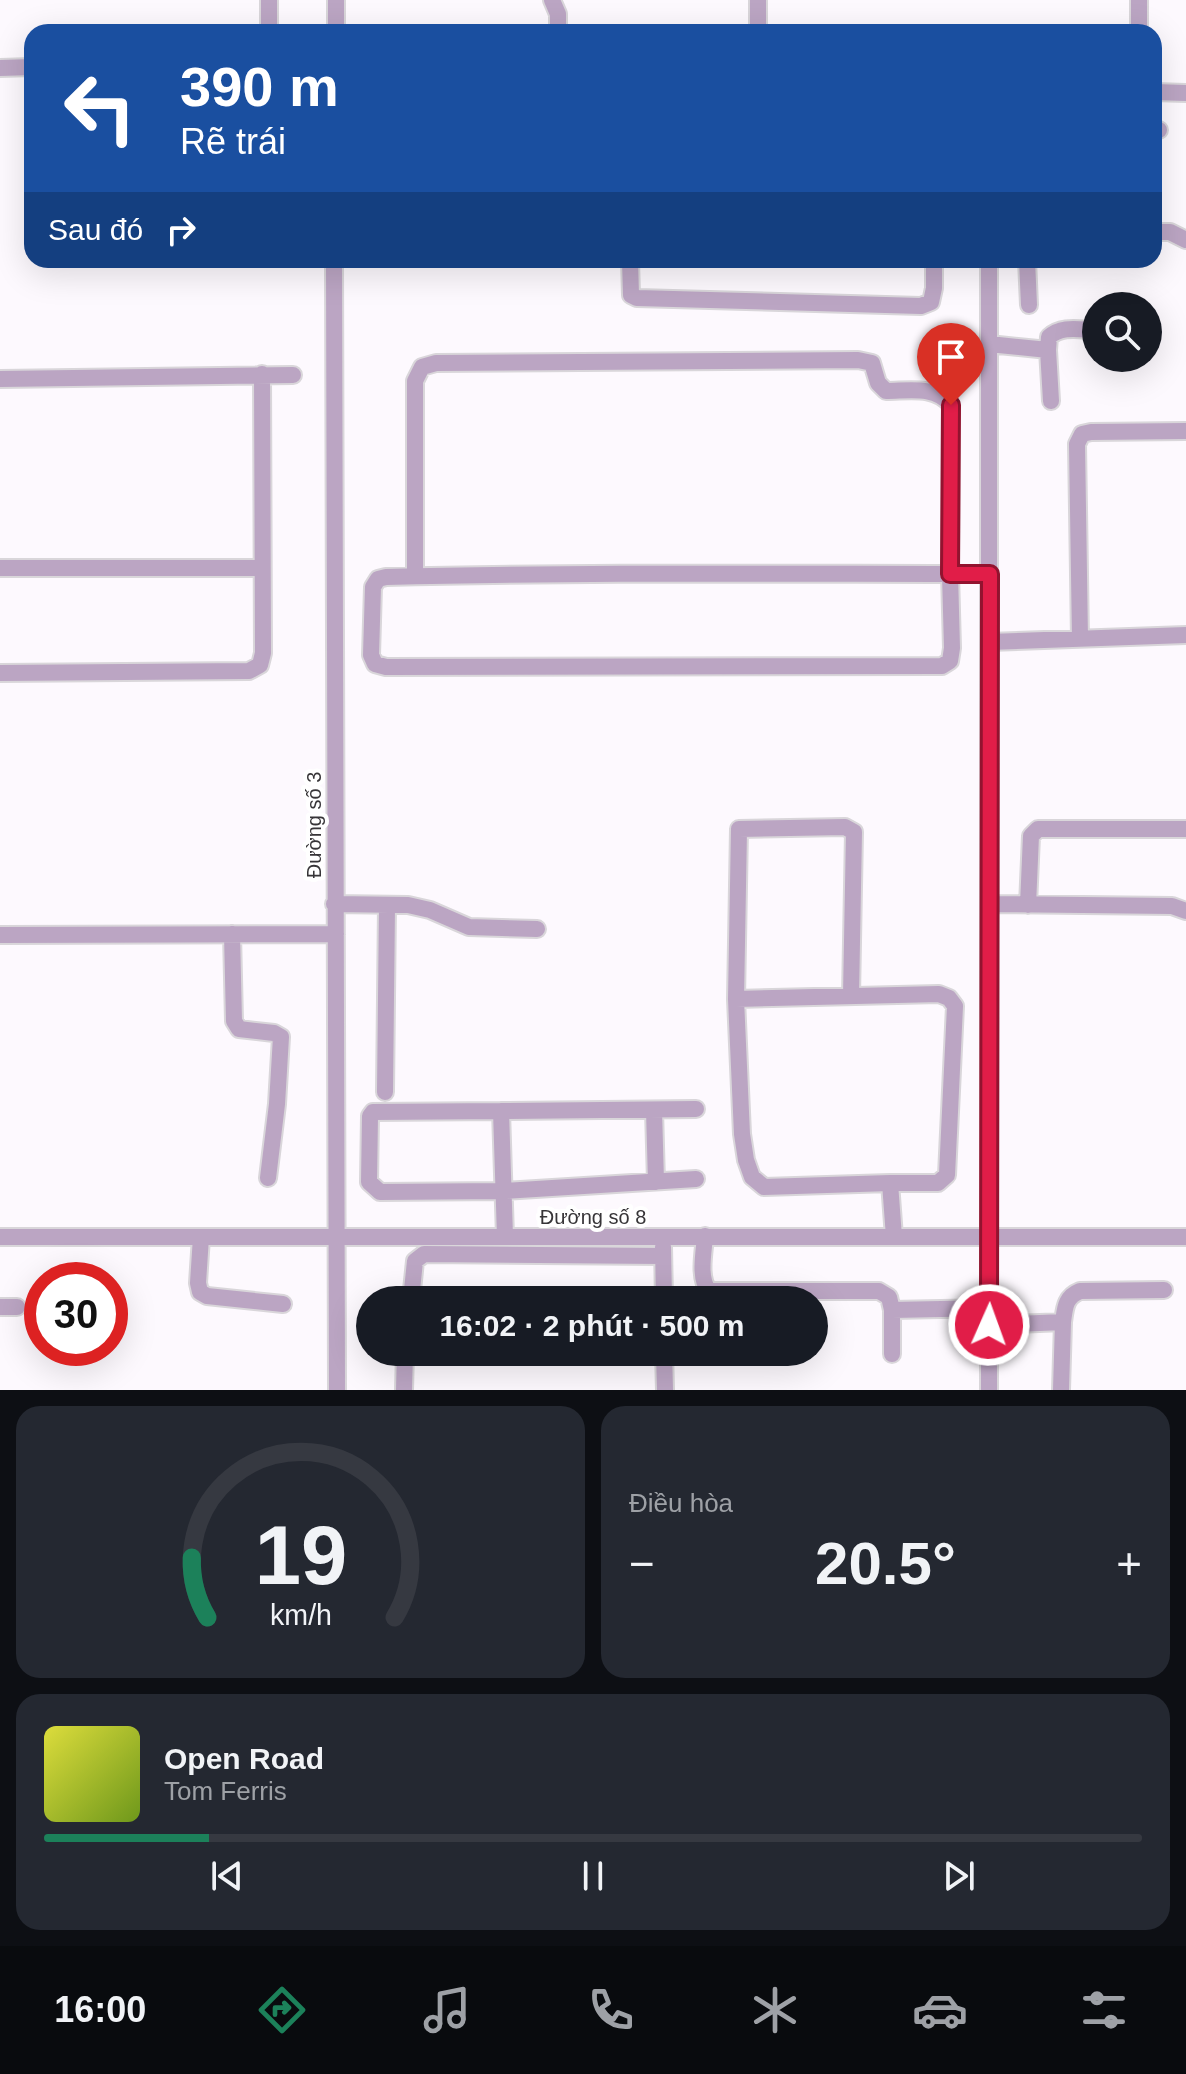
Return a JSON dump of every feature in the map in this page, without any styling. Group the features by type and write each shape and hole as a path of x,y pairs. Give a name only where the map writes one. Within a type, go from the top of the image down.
{"street":[{"path":"269,0 269,24"},
{"path":"336,0 336,24"},
{"path":"552,0 558,14 558,24"},
{"path":"758,0 758,24"},
{"path":"1139,0 1139,24"},
{"path":"0,68 24,67"},
{"path":"1162,92 1186,93"},
{"path":"1162,232 1170,232 1186,240"},
{"name":"Đường số 3","path":"334,268 337,1390"},
{"path":"630,268 631,295 637,298 921,306 931,302 934,268"},
{"path":"989,268 989,1390"},
{"path":"1027,268 1029,305"},
{"path":"1051,401 1049,337 1062,329 1082,330"},
{"path":"989,344 1048,350"},
{"path":"415,576 415,381 422,367 436,363 842,360 872,363 878,383 886,391 931,391 944,397 951,405 950,574 952,648 950,661 942,666 630,668 386,667 375,664 371,655 373,587 378,579 386,577 415,576 950,574 990,574"},
{"path":"0,673 249,671 260,665 263,653 262,374"},
{"path":"0,379 293,375"},
{"path":"1080,639 1077,444 1082,434 1186,431"},
{"path":"0,568 262,568"},
{"path":"989,642 1186,635"},
{"path":"736,999 939,994 949,998 955,1006 947,1175 938,1183 764,1187 752,1177 742,1134 736,999 738,832 744,827 845,827 854,832 851,996"},
{"path":"1028,905 1031,836 1038,829 1186,829"},
{"path":"334,904 408,905 430,910 469,927 537,929"},
{"path":"990,904 1172,906 1186,911"},
{"path":"385,1092 387,905"},
{"path":"232,934 234,1021 239,1029 274,1033 281,1037 268,1178"},
{"path":"0,935 336,934"},
{"path":"696,1109 373,1112 370,1116 368,1170 369,1182 380,1192 503,1191 696,1179"},
{"path":"654,1110 656,1182"},
{"path":"501,1111 505,1237"},
{"path":"890,1183 894,1237"},
{"path":"705,1236 703,1278 704,1287 709,1291 879,1291 889,1297 892,1354"},
{"name":"Đường số 8","path":"0,1237 1186,1237"},
{"path":"201,1237 200,1292 207,1296 283,1304"},
{"path":"663,1237 664,1286"},
{"path":"412,1286 415,1261 424,1254 663,1256"},
{"path":"1061,1390 1063,1322 1066,1302 1072,1294 1080,1291 1164,1290"},
{"path":"892,1310 1063,1322"},
{"path":"404,1390 405,1366"},
{"path":"664,1366 665,1390"}],"route":[{"path":"951,405 950,574 990,574 989,1325"}]}
